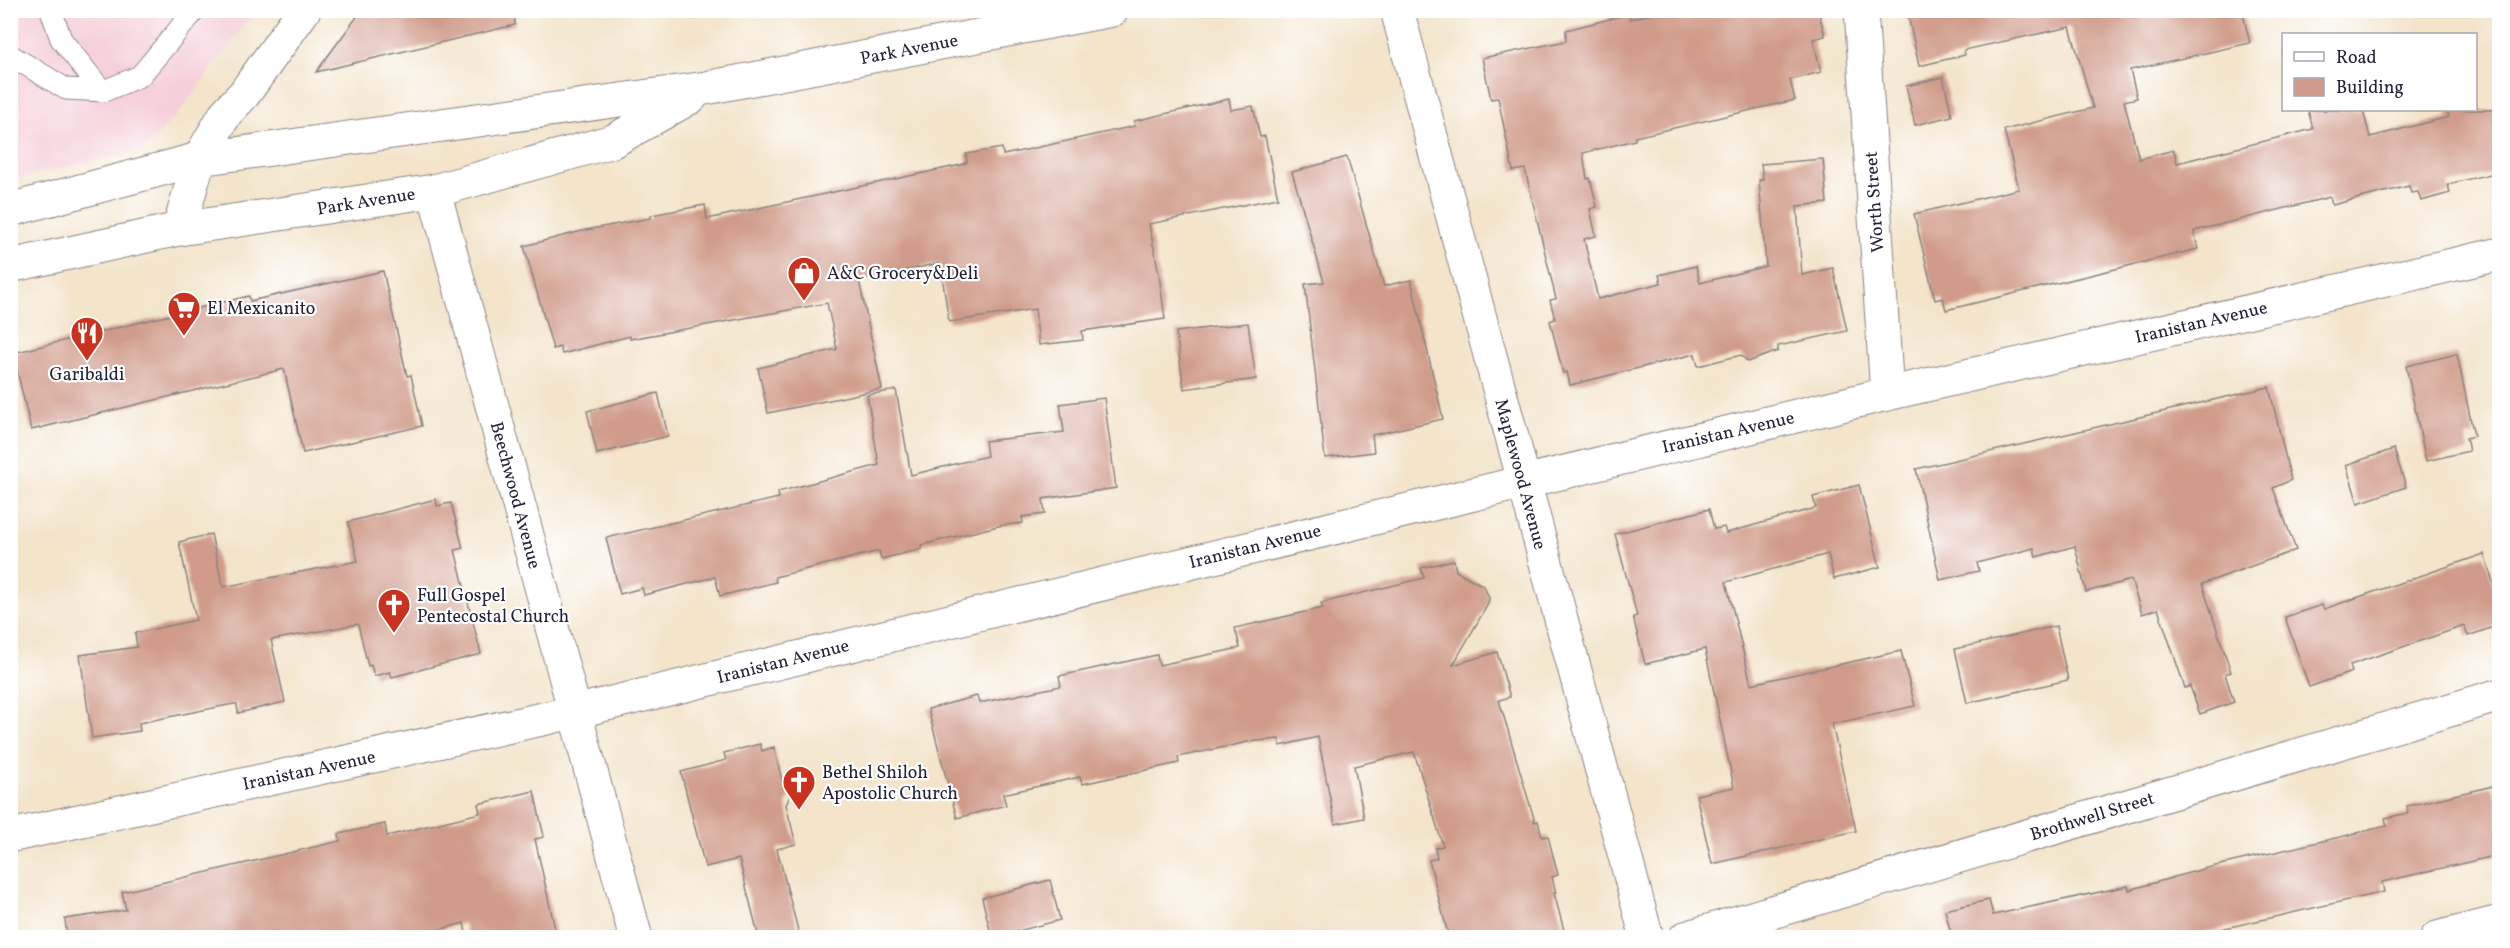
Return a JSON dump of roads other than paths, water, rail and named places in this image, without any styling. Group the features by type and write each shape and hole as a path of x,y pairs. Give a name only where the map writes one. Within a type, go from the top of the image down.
{"street":[{"path":"179,230 199,159 226,113 244,94 304,10"},
{"name":"Park Avenue","path":"10,210 199,159 706,88 1112,10"},
{"name":"Maplewood Avenue","path":"1397,10 1647,938"},
{"name":"Worth Street","path":"1861,10 1887,394"},
{"name":"Park Avenue","path":"10,266 179,230 434,191 613,141 706,88"},
{"name":"Beechwood Avenue","path":"434,191 636,938"},
{"name":"Iranistan Avenue","path":"10,836 574,712 1523,480 1887,394 2499,255"},
{"name":"Brothwell Street","path":"1685,938 2499,695"},
{"path":"2437,938 2499,922"}],"lane":[{"path":"51,10 61,39 102,91"},
{"path":"10,55 66,89 102,91 140,76 195,10"}],"place":[{"name":"A&C Grocery&Deli","path":"804,302"},
{"name":"El Mexicanito","path":"184,337"},
{"name":"Garibaldi","path":"87,362"},
{"name":"Full Gospel Pentecostal Church","path":"394,634"},
{"name":"Bethel Shiloh Apostolic Church","path":"799,811"}]}
